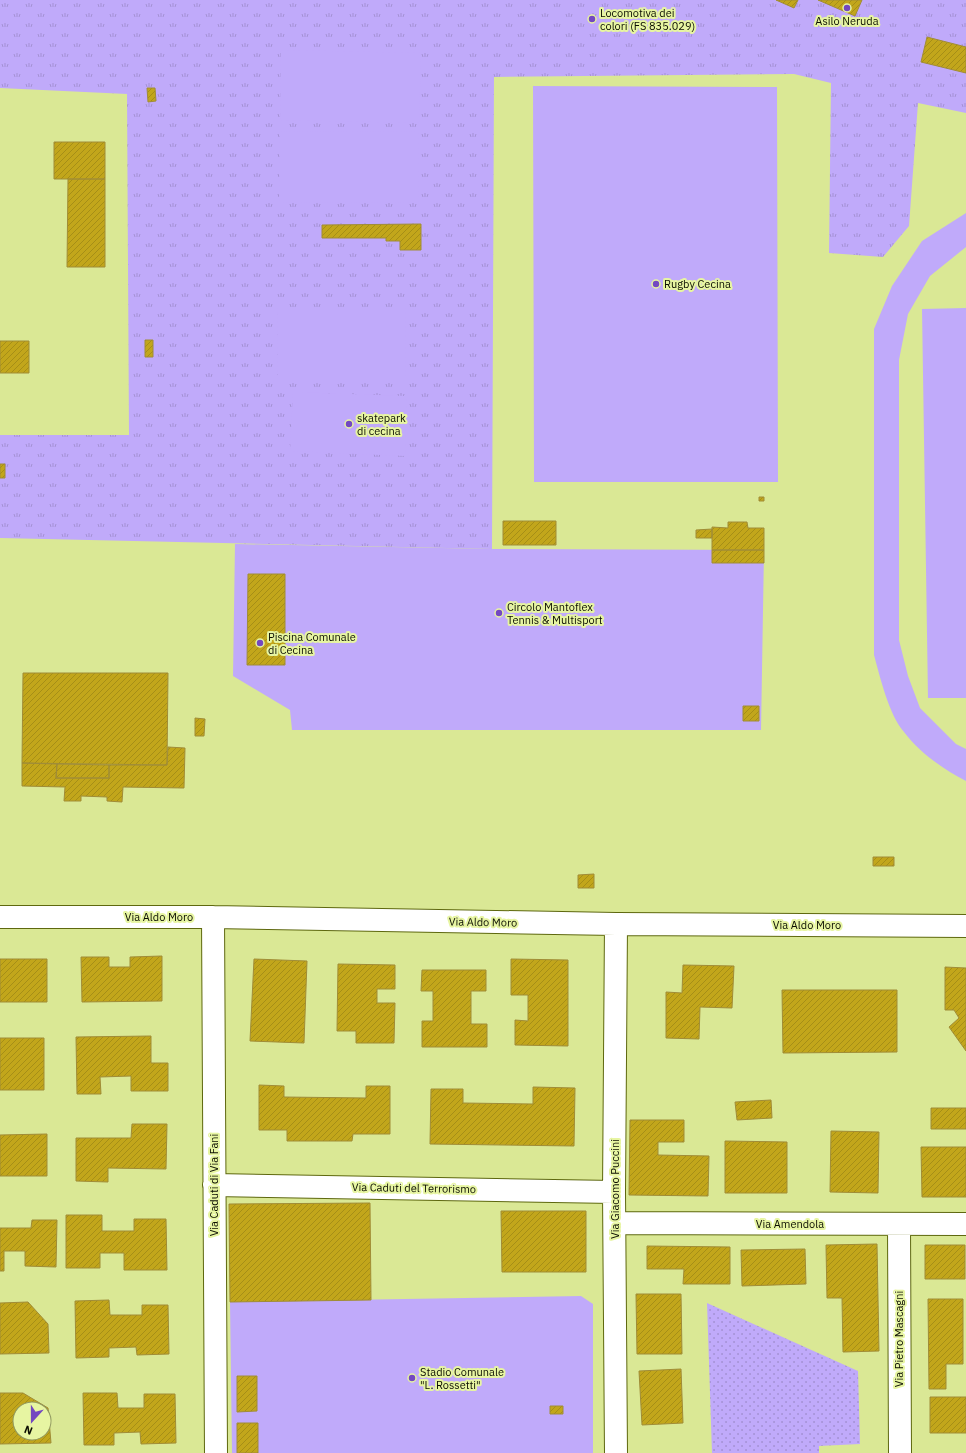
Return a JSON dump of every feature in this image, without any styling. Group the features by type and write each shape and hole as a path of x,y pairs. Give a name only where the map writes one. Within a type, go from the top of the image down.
{"street":[{"name":"Via Aldo Moro","path":"0,917 212,917 616,924 966,926"},
{"name":"Via Caduti di Via Fani","path":"212,917 216,1453"},
{"name":"Via Giacomo Puccini","path":"616,924 614,1192 616,1453"},
{"name":"Via Caduti del Terrorismo","path":"214,1185 614,1192"},
{"name":"Via Amendola","path":"615,1223 966,1224"},
{"name":"Via Pietro Mascagni","path":"899,1225 900,1453"}],"green space":[{"path":"0,0 966,0 966,113 918,103 909,226 883,257 829,253 831,83 794,74 494,77 492,549 0,538 0,435 129,435 127,94 0,88"},
{"path":"281,50 421,53 419,123 280,120"},
{"name":"Rugby Cecina","path":"533,86 777,87 778,482 534,482"},
{"path":"280,131 419,132 418,203 279,202"},
{"path":"966,213 966,247 930,276 908,314 899,360 899,640 908,676 920,708 956,744 966,749 966,781 940,766 925,754 910,740 899,725 889,706 874,655 874,329 892,286 922,241"},
{"path":"277,307 405,307 406,377 278,377"},
{"path":"966,308 966,698 928,698 922,309"},
{"name":"skatepark di cecina","path":"293,392 407,396 405,456 290,451"},
{"name":"Circolo Mantoflex Tennis & Multisport","path":"235,544 492,549 764,550 761,730 292,730 290,710 233,676"},
{"name":"Stadio Comunale \"L. Rossetti\"","path":"581,1296 593,1304 593,1453 232,1453 230,1302"},
{"path":"707,1303 858,1371 860,1444 819,1446 819,1453 712,1453"}],"building":[{"name":"Asilo Neruda","path":"776,0 798,0 794,8"},
{"name":"Asilo Neruda","path":"818,0 862,0 855,16"},
{"path":"927,37 966,47 966,73 921,62"},
{"path":"147,88 155,88 156,101 148,102"},
{"path":"54,142 105,142 105,179 54,179"},
{"path":"68,179 105,179 105,267 67,267"},
{"path":"421,224 421,250 400,250 400,241 386,241 386,238 322,238 322,225"},
{"path":"145,340 153,340 153,357 145,357"},
{"path":"0,341 29,341 29,373 0,373"},
{"path":"0,464 5,464 5,478 0,478"},
{"path":"759,497 764,497 764,501 759,501"},
{"path":"503,521 556,521 556,545 503,545"},
{"path":"728,522 747,522 748,528 764,528 764,550 712,550 712,527 728,528"},
{"path":"712,529 712,538 696,538 696,530"},
{"path":"712,550 764,550 764,563 712,563"},
{"path":"248,574 285,574 285,665 247,665"},
{"path":"23,673 168,673 167,765 22,763"},
{"path":"743,706 759,706 759,721 743,721"},
{"path":"195,718 205,719 204,736 195,736"},
{"path":"168,747 185,748 184,788 123,787 122,802 107,801 107,797 81,796 81,801 64,801 65,787 22,786 22,763 57,764 56,778 109,778 109,765 167,765"},
{"path":"57,764 109,765 109,778 56,778"},
{"path":"873,857 894,857 894,866 873,866"},
{"path":"594,874 594,888 578,888 578,875"},
{"path":"162,956 162,1001 82,1002 81,957 109,957 109,967 130,967 130,957"},
{"path":"0,959 47,959 47,1002 0,1002"},
{"path":"254,959 307,961 304,1043 250,1041"},
{"path":"511,959 568,960 568,1046 515,1045 515,1020 528,1021 528,995 511,995"},
{"path":"338,964 395,965 395,989 377,989 377,1003 395,1003 394,1043 356,1043 356,1031 337,1031"},
{"path":"683,965 734,966 732,1008 700,1007 699,1039 666,1038 666,992 682,993"},
{"path":"945,967 966,968 966,1051 949,1027 959,1018 954,1010 945,1010"},
{"path":"422,970 486,970 486,991 471,991 471,1024 487,1024 487,1047 422,1047 422,1021 433,1021 433,991 421,991"},
{"path":"782,990 897,990 897,1052 783,1053"},
{"path":"151,1036 151,1063 168,1063 168,1091 131,1091 131,1076 100,1077 101,1094 77,1094 76,1037"},
{"path":"0,1038 44,1038 44,1090 0,1090"},
{"path":"259,1085 284,1086 284,1097 366,1098 366,1086 390,1086 390,1134 353,1134 352,1141 287,1141 287,1130 259,1130"},
{"path":"533,1087 575,1088 574,1146 430,1144 431,1089 463,1089 463,1103 533,1104"},
{"path":"771,1100 772,1118 737,1120 735,1102"},
{"path":"931,1108 966,1108 966,1129 931,1129"},
{"path":"630,1120 684,1120 684,1142 658,1142 658,1155 709,1156 708,1196 629,1195"},
{"path":"132,1124 167,1124 166,1169 108,1168 108,1182 76,1181 76,1138 131,1138"},
{"path":"831,1131 879,1132 878,1193 830,1192"},
{"path":"47,1134 47,1176 0,1176 0,1135"},
{"path":"725,1141 787,1142 787,1193 725,1193"},
{"path":"921,1147 966,1147 966,1197 922,1197"},
{"path":"370,1203 371,1300 230,1302 229,1204"},
{"path":"501,1211 586,1211 586,1272 502,1272"},
{"path":"66,1215 102,1215 102,1231 134,1231 134,1219 166,1219 167,1270 124,1270 124,1253 100,1253 100,1268 66,1268"},
{"path":"32,1220 57,1220 56,1267 25,1266 25,1251 4,1251 4,1271 0,1271 0,1228 31,1228"},
{"path":"877,1244 879,1351 843,1352 842,1298 827,1298 826,1245"},
{"path":"925,1245 965,1245 965,1279 925,1279"},
{"path":"647,1246 730,1247 730,1284 683,1284 684,1269 647,1269"},
{"path":"805,1249 806,1284 742,1286 741,1250"},
{"path":"636,1294 681,1294 682,1354 637,1354"},
{"path":"928,1299 963,1299 963,1364 946,1364 946,1389 929,1389"},
{"path":"109,1300 110,1315 142,1315 142,1305 168,1305 169,1354 137,1355 136,1347 109,1348 109,1357 76,1358 75,1301"},
{"path":"28,1302 48,1324 49,1353 0,1354 0,1303"},
{"path":"681,1369 683,1423 642,1425 639,1371"},
{"path":"237,1376 257,1376 257,1411 237,1412"},
{"path":"0,1393 23,1393 36,1401 12,1401 12,1441 51,1441 51,1443 0,1444"},
{"path":"83,1393 117,1393 118,1408 144,1408 144,1394 175,1394 176,1443 141,1444 140,1432 114,1433 114,1445 84,1445"},
{"path":"930,1397 966,1397 966,1433 930,1433"},
{"path":"550,1406 563,1406 563,1414 550,1414"},
{"path":"237,1423 258,1423 258,1453 237,1453"}],"place":[{"name":"Asilo Neruda","path":"847,8"},
{"name":"Locomotiva dei colori (FS 835.029)","path":"592,19"},
{"name":"Rugby Cecina","path":"656,284"},
{"name":"skatepark di cecina","path":"349,424"},
{"name":"Circolo Mantoflex Tennis & Multisport","path":"499,613"},
{"name":"Piscina Comunale di Cecina","path":"260,643"},
{"name":"Stadio Comunale \"L. Rossetti\"","path":"412,1378"}]}
